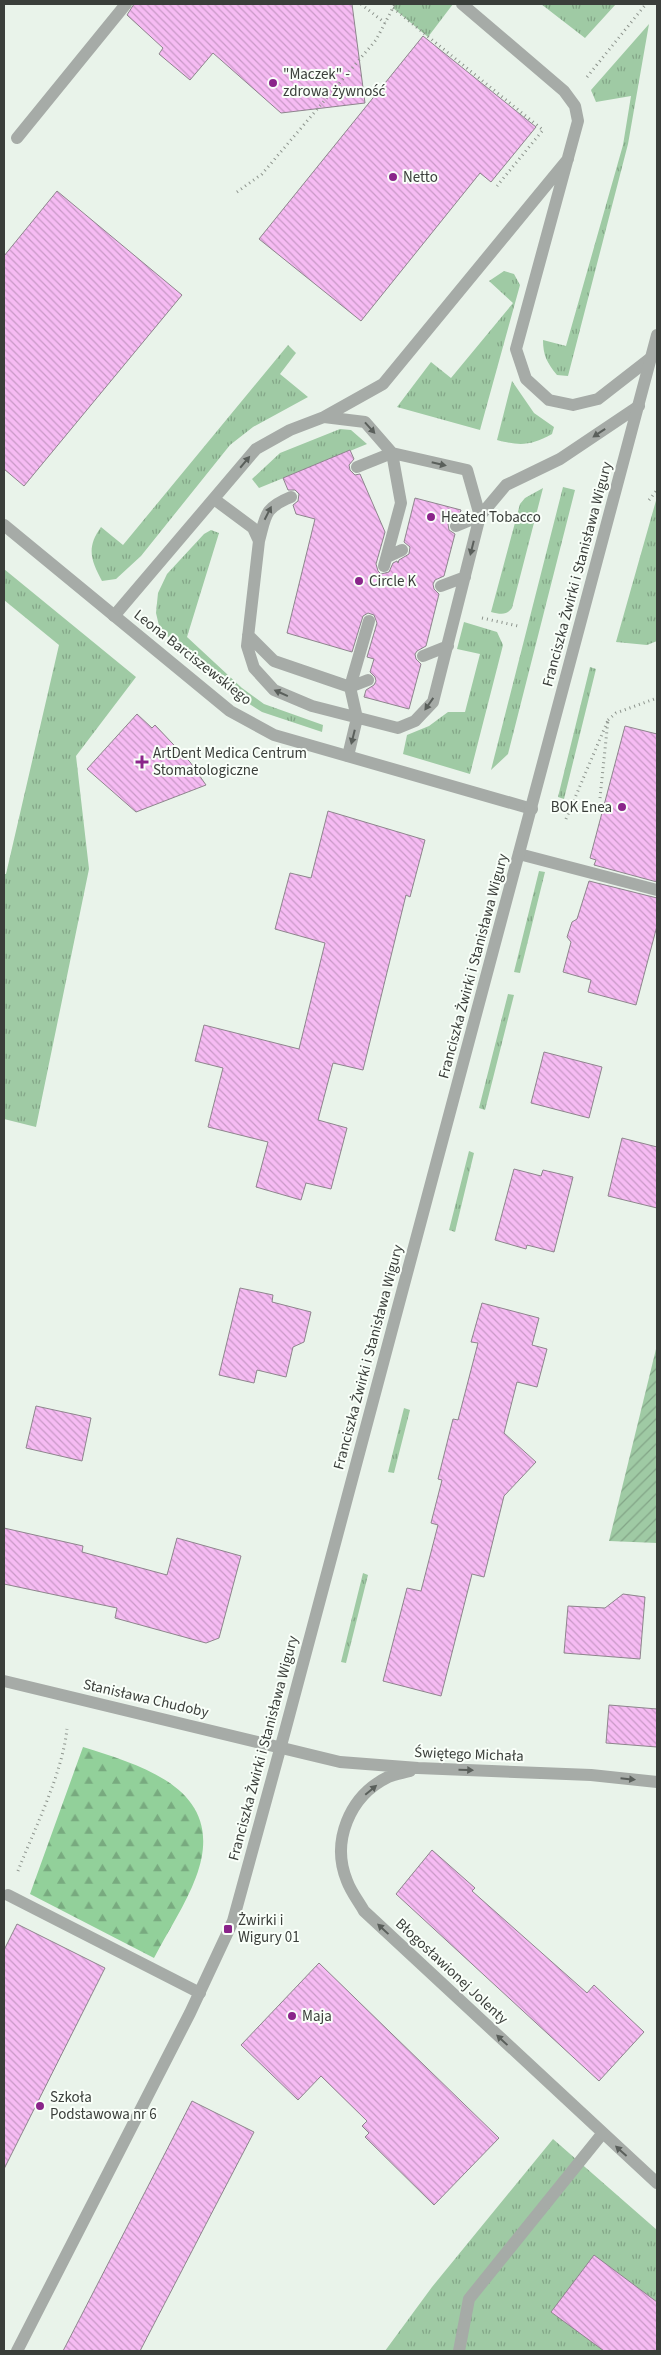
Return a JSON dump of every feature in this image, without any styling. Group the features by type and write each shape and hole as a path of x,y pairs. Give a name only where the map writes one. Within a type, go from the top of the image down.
{"street":[{"path":"16,138 126,4"},
{"path":"462,4 564,90 575,106 578,122 516,349 526,379 549,400 573,405 598,399 652,357"},
{"path":"114,616 256,449 290,430 324,417 383,384 568,159"},
{"name":"Franciszka Żwirki i Stanisława Wigury","path":"17,2351 200,1993 233,1921 532,809 657,335"},
{"path":"290,497 272,504 265,517 259,541 247,646 254,668 274,690 312,706 398,728 415,721 433,702 480,516 506,485 560,459 639,406"},
{"path":"324,417 365,422 392,453 402,503 385,561 402,550"},
{"path":"357,467 392,453 467,470 480,516"},
{"path":"214,499 253,528 259,541"},
{"path":"456,526 480,516"},
{"name":"Leona Barciszewskiego","path":"4,525 230,711 274,734 532,809"},
{"path":"442,586 465,577"},
{"path":"348,756 357,718 350,688 369,621"},
{"path":"248,635 274,661 350,688 368,680"},
{"path":"423,656 448,646"},
{"path":"519,854 657,890"},
{"name":"Stanisława Chudoby","path":"4,1680 281,1746"},
{"name":"Świętego Michała","path":"281,1746 340,1762 418,1768 591,1775 657,1782"},
{"name":"Błogosławionej Jolenty","path":"418,1768 388,1778 368,1791 350,1812 340,1841 341,1859 347,1882 364,1911 602,2134 657,2183"},
{"path":"8,1895 200,1993"},
{"path":"459,2351 469,2299 602,2134"}],"path":[{"path":"361,4 385,23"},
{"path":"497,186 646,4"},
{"path":"237,192 262,174 376,40 394,6 544,130"},
{"path":"649,500 657,490"},
{"path":"456,612 518,626"},
{"path":"566,819 608,720 616,713 657,698"},
{"path":"600,798 608,720"},
{"path":"8,1895 52,1784 66,1742 67,1729"}],"green space":[{"path":"395,4 453,4 428,37 393,8"},
{"path":"541,4 616,4 585,38"},
{"path":"649,24 628,144 568,376 557,375 546,359 543,340 566,346 623,145 631,96 596,102 591,90"},
{"path":"504,271 514,274 520,285 480,430 397,407 431,362 451,378 513,303 489,281"},
{"path":"288,345 296,353 280,374 308,397 253,427 230,445 141,556 116,579 102,581 95,567 92,554 93,541 101,527 123,545"},
{"path":"512,381 534,413 554,427 552,434 525,444 497,440"},
{"path":"340,429 351,430 367,444 259,488 252,479 280,453"},
{"path":"563,487 575,490 508,754 491,770"},
{"path":"543,488 512,608 510,611 500,614 491,612 520,504 525,498"},
{"path":"657,497 657,641 647,645 616,642"},
{"path":"211,530 219,533 187,637 242,688 264,704 323,725 322,732 262,712 237,696 160,630 156,613 158,593 167,574 204,534"},
{"path":"4,569 136,677 76,756 89,869 36,1127 4,1119 4,874 6,874 59,645 4,600"},
{"path":"464,622 497,632 503,645 470,774 403,754 407,735 429,726 448,712 465,712 480,654 457,649"},
{"path":"590,667 596,669 564,799 558,797"},
{"path":"539,871 545,872 520,973 514,972"},
{"path":"508,994 514,995 485,1110 479,1108"},
{"path":"469,1151 474,1153 455,1232 449,1230"},
{"path":"657,1345 657,1543 609,1541"},
{"path":"404,1408 410,1410 394,1473 388,1472"},
{"path":"363,1573 368,1575 346,1663 341,1662"},
{"path":"83,1747 132,1764 155,1774 176,1787 191,1803 201,1823 203,1848 196,1877 154,1958 30,1894"},
{"path":"553,2139 657,2230 657,2351 385,2351 432,2287"}],"building":[{"path":"134,4 352,4 365,103 281,113 213,53 190,80 159,54 163,48 127,15"},
{"name":"Netto","path":"423,36 536,127 491,182 480,173 361,321 259,239"},
{"path":"57,191 182,295 24,486 4,469 4,256"},
{"path":"350,450 354,459 349,465 350,470 355,475 360,474 385,532 376,564 381,574 389,572 393,563 397,561 398,563 399,560 409,554 410,547 404,542 415,498 461,510 459,516 448,524 449,530 455,534 444,576 435,580 433,584 434,589 439,594 426,646 415,654 416,659 421,664 409,709 364,697 366,690 374,685 376,681 370,672 374,659 367,657 377,623 374,615 368,613 363,616 352,652 287,633 315,519 296,514 293,505 298,501 299,494 295,490 288,490 283,478"},
{"name":"ArtDent Medica Centrum Stomatologiczne","path":"137,714 152,728 155,725 190,762 206,785 136,812 87,769"},
{"path":"625,726 657,734 657,882 594,865 596,860 590,858"},
{"path":"328,811 425,840 410,897 406,895 363,1070 333,1063 318,1120 347,1128 331,1189 306,1183 301,1200 256,1187 268,1142 208,1127 223,1068 195,1061 204,1025 299,1049 325,943 275,929 290,873 311,878"},
{"path":"589,881 657,898 657,926 636,1005 588,992 591,980 563,972 571,942 567,937 572,922 577,919"},
{"path":"544,1052 602,1067 589,1118 531,1103"},
{"path":"622,1138 657,1147 657,1208 608,1196"},
{"path":"514,1169 541,1176 543,1170 573,1177 554,1252 527,1245 526,1249 495,1240"},
{"path":"240,1288 273,1295 272,1302 311,1312 304,1342 293,1347 286,1377 257,1370 254,1383 219,1375"},
{"path":"482,1303 539,1318 532,1345 547,1349 537,1387 517,1382 504,1433 536,1462 504,1496 484,1577 472,1574 441,1696 383,1681 407,1588 421,1591 438,1525 431,1523 442,1480 438,1479 453,1419 458,1420 478,1343 471,1342"},
{"path":"36,1406 91,1418 82,1461 26,1448"},
{"path":"4,1528 83,1546 82,1552 167,1575 177,1538 241,1556 219,1638 206,1643 115,1618 117,1608 4,1584"},
{"path":"623,1594 645,1597 640,1659 564,1653 568,1606 605,1608"},
{"path":"609,1705 657,1709 657,1747 606,1743"},
{"path":"432,1850 475,1888 472,1891 587,1993 594,1985 644,2032 599,2081 396,1894"},
{"path":"17,1924 105,1968 4,2169 4,1950"},
{"path":"319,1963 499,2138 434,2205 365,2137 369,2133 362,2126 367,2121 321,2076 298,2100 241,2045"},
{"path":"192,2101 254,2132 140,2351 63,2351"},
{"path":"594,2255 657,2302 657,2351 604,2351 551,2312"}],"place":[{"name":"\"Maczek\" - zdrowa żywność","path":"273,83"},
{"name":"Netto","path":"393,177"},
{"name":"Heated Tobacco","path":"431,517"},
{"name":"Circle K","path":"359,581"},
{"name":"ArtDent Medica Centrum Stomatologiczne","path":"142,762"},
{"name":"BOK Enea","path":"622,807"},
{"name":"Żwirki i Wigury 01","path":"228,1929"},
{"name":"Maja","path":"292,2016"},
{"name":"Szkoła Podstawowa nr 6","path":"40,2106"}]}
